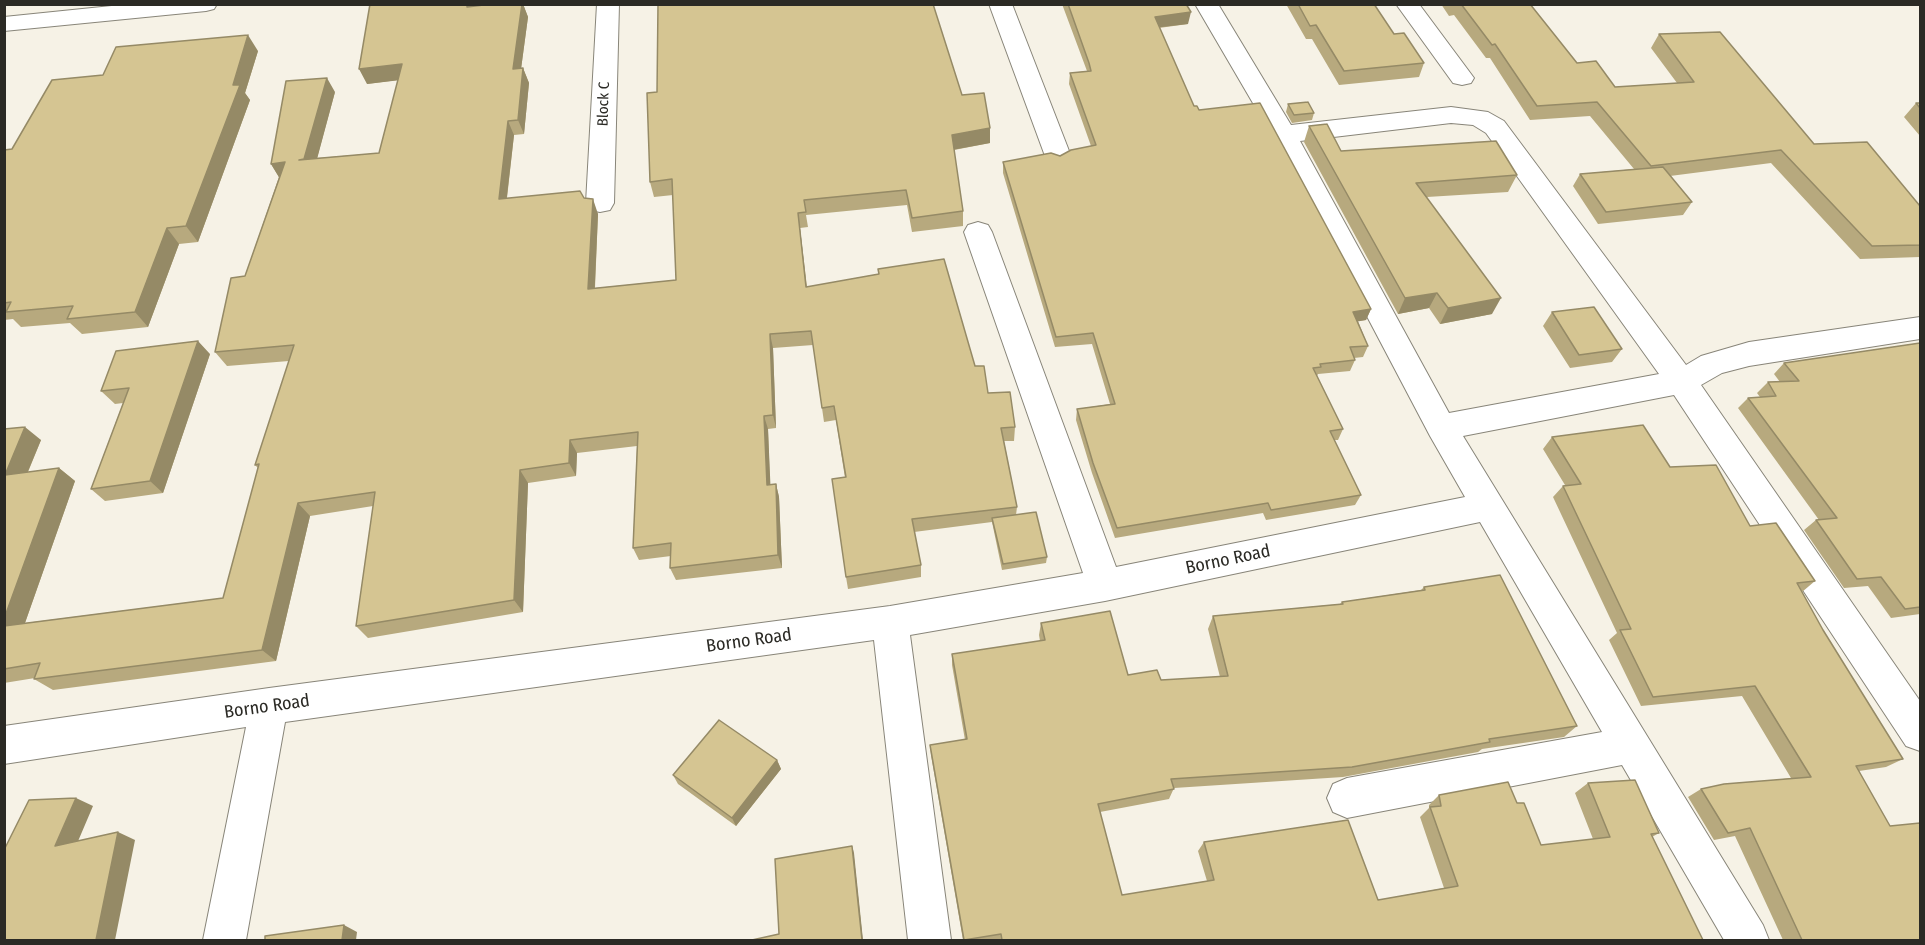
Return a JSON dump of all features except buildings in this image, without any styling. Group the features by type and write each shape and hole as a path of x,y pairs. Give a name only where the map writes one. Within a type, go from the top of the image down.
{"street":[{"path":"4,24 206,4"},
{"name":"Block C","path":"600,203 608,4"},
{"path":"1000,4 1058,156"},
{"path":"1206,4 1284,134 1441,427 1748,940"},
{"path":"1407,4 1462,78"},
{"path":"1284,134 1451,115 1479,118 1495,128 1682,382 1920,733"},
{"path":"978,232 1105,585"},
{"path":"1441,427 1682,382 1712,364 1749,354 1920,328"},
{"name":"Borno Road","path":"4,745 269,706 890,622 1105,585 1488,506"},
{"path":"890,622 930,940"},
{"path":"225,940 269,706"},
{"path":"1347,798 1631,745"}]}
